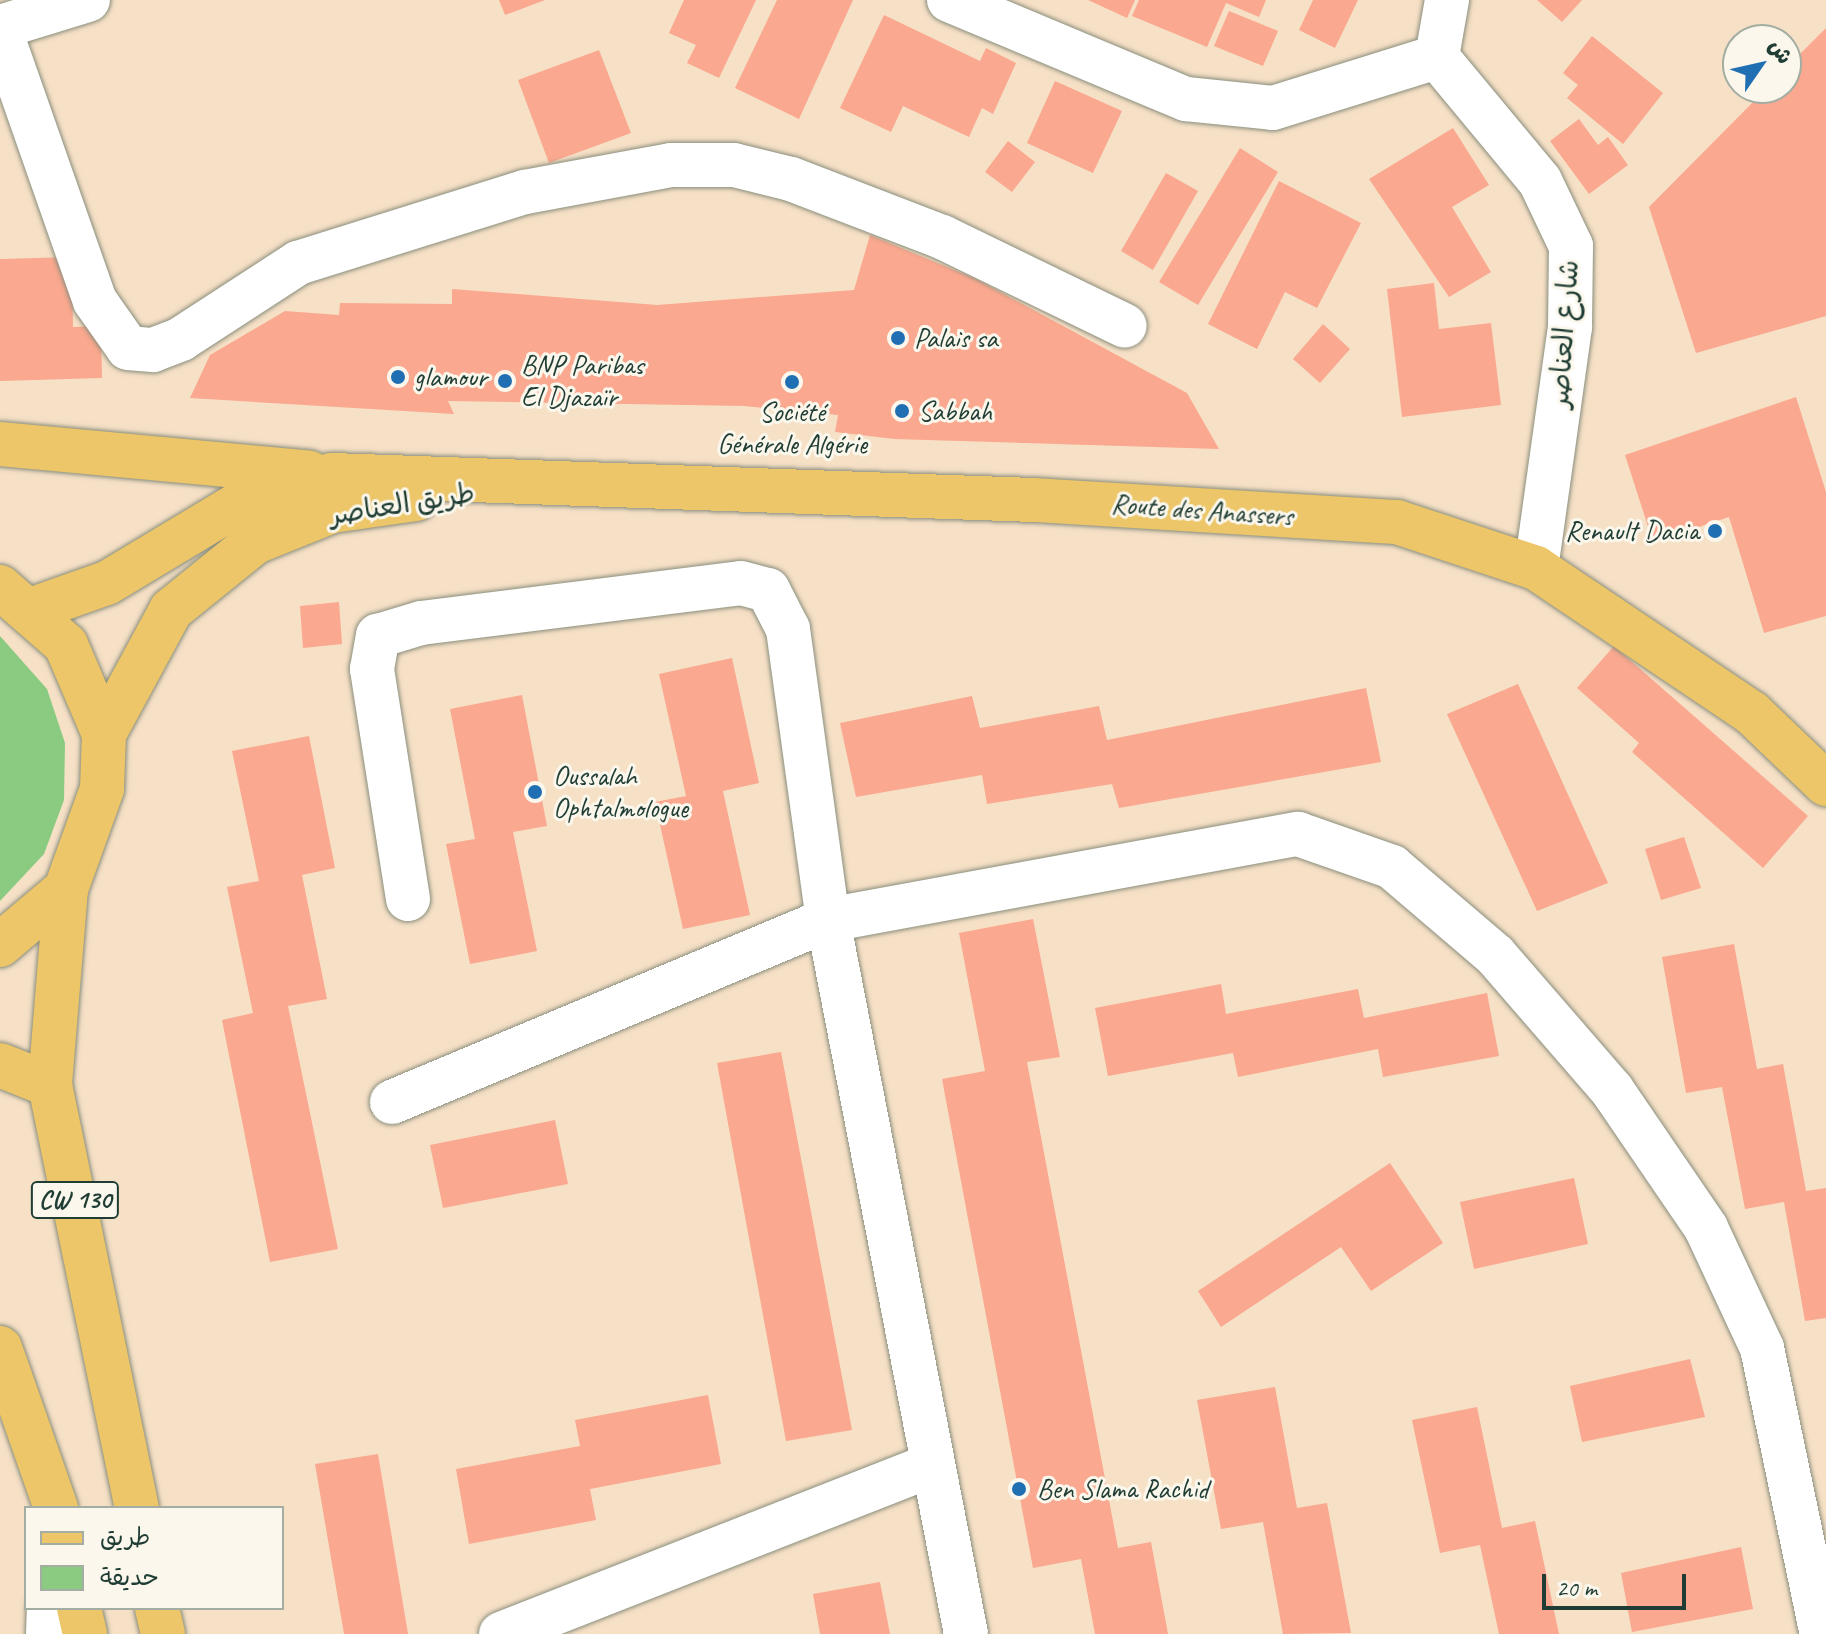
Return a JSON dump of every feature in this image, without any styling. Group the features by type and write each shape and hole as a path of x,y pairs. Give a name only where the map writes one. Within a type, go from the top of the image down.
{"main road":[{"path":"0,444 332,475"},
{"name":"طريق العناصر","path":"8,592 107,583 250,497 332,475 497,486"},
{"name":"Route des Anassers","path":"497,486 1034,500 1397,522 1536,568 1752,713 1826,784"},
{"name":"طريق العناصر","path":"104,734 171,610 255,542 332,511 497,486"},
{"path":"0,945 66,889 102,789 104,734 66,645 8,592"},
{"name":"CW 130","path":"66,889 50,1085 137,1506"},
{"path":"0,1065 50,1085"},
{"path":"0,1348 54,1504"},
{"path":"79,1610 85,1634"},
{"path":"157,1610 163,1634"}],"street":[{"path":"88,0 0,28 95,301 128,348 153,350 181,339 298,263 525,192 671,165 734,165 791,179 942,237 1125,326"},
{"path":"949,0 1186,99 1273,108 1437,57 1447,0"},
{"name":"شارع العناصر","path":"1437,57 1540,181 1571,246 1570,327 1536,568"},
{"path":"408,899 372,669 378,636 421,623 741,583 768,590 788,629 828,920 966,1634"},
{"path":"392,1102 828,920 1298,834 1392,867 1495,955 1612,1090 1706,1228 1762,1348 1822,1634"},
{"path":"501,1634 932,1465"},
{"path":"48,1634 49,1610"}],"green space":[{"path":"0,636 47,689 65,743 64,800 44,854 0,901"}],"building":[{"path":"499,0 545,0 505,15"},
{"path":"684,0 756,0 719,78 687,63 696,45 669,33"},
{"path":"777,0 853,0 799,119 735,88"},
{"path":"1088,0 1135,0 1127,18"},
{"path":"1139,0 1266,0 1259,17 1226,3 1207,47 1132,16"},
{"path":"1313,0 1358,0 1335,48 1299,30"},
{"path":"1537,0 1582,0 1562,22"},
{"path":"1229,11 1278,31 1263,66 1214,46"},
{"path":"884,15 980,61 986,48 1016,63 993,114 982,108 969,137 903,106 891,132 840,108"},
{"path":"1826,28 1826,316 1696,353 1649,207 1751,104 1802,104 1802,52"},
{"path":"1592,36 1663,93 1623,144 1567,98 1578,85 1563,73"},
{"path":"599,50 631,133 549,163 518,80"},
{"path":"1055,81 1122,111 1093,173 1027,143"},
{"path":"1579,119 1598,145 1608,137 1628,165 1589,194 1550,141"},
{"path":"1453,128 1489,185 1452,207 1491,272 1449,297 1369,179"},
{"path":"1008,141 1035,162 1012,192 985,172"},
{"path":"1240,148 1278,172 1198,305 1159,282"},
{"path":"1166,173 1198,191 1153,270 1121,251"},
{"path":"1279,181 1361,223 1317,308 1285,292 1257,349 1208,324"},
{"path":"870,235 976,279 1187,393 1219,449 894,439 835,432 838,415 744,406 448,401 454,414 190,398 210,355 285,311 339,315 340,303 452,304 452,289 657,305 854,290"},
{"path":"72,257 73,327 101,326 102,378 0,381 0,259"},
{"path":"1434,283 1439,329 1491,323 1501,405 1402,417 1387,289"},
{"path":"1323,324 1350,349 1320,383 1293,359"},
{"path":"1796,397 1826,492 1826,616 1764,633 1729,517 1653,542 1625,455"},
{"path":"339,602 342,644 303,648 300,606"},
{"path":"1614,646 1808,816 1763,868 1632,752 1639,743 1577,688"},
{"path":"732,658 759,783 723,791 750,915 683,929 655,802 686,796 659,674"},
{"path":"1518,684 1608,883 1537,911 1447,714"},
{"path":"1366,688 1381,762 1119,808 1112,784 987,804 982,775 856,797 840,723 972,696 980,728 1099,706 1107,740"},
{"path":"522,695 547,826 513,832 537,951 470,964 446,844 475,839 450,709"},
{"path":"309,736 335,868 302,875 327,999 288,1006 338,1249 270,1262 222,1020 253,1013 227,887 259,881 232,751"},
{"path":"1684,837 1701,888 1661,900 1645,849"},
{"path":"1033,919 1060,1057 1027,1062 1118,1548 1151,1542 1168,1634 1095,1634 1081,1559 1033,1568 942,1079 985,1071 959,933"},
{"path":"1734,944 1757,1069 1783,1064 1806,1191 1826,1188 1826,1318 1805,1321 1784,1202 1745,1209 1722,1087 1686,1093 1662,957"},
{"path":"1221,984 1226,1014 1358,989 1364,1018 1487,993 1499,1056 1383,1077 1378,1049 1238,1077 1233,1053 1108,1076 1095,1008"},
{"path":"781,1052 852,1430 786,1441 717,1063"},
{"path":"555,1120 568,1184 443,1208 430,1145"},
{"path":"1390,1163 1443,1243 1371,1291 1341,1247 1221,1327 1198,1291"},
{"path":"1574,1178 1588,1244 1474,1269 1460,1202"},
{"path":"1690,1359 1705,1417 1582,1442 1570,1386"},
{"path":"1275,1387 1297,1508 1327,1503 1351,1633 1283,1634 1263,1522 1221,1529 1197,1400"},
{"path":"708,1395 721,1464 590,1489 596,1520 469,1544 456,1469 580,1446 575,1420"},
{"path":"1477,1407 1502,1528 1535,1521 1559,1634 1499,1634 1480,1545 1440,1553 1412,1420"},
{"path":"378,1454 408,1634 344,1634 315,1464"},
{"path":"1741,1547 1753,1609 1632,1632 1621,1573"},
{"path":"880,1582 890,1634 820,1634 813,1594"}],"place":[{"name":"Palais sa","path":"898,338"},
{"name":"glamour","path":"398,377"},
{"name":"BNP Paribas El Djazaïr","path":"505,381"},
{"name":"Société Générale Algérie","path":"792,382"},
{"name":"Sabbah","path":"902,411"},
{"name":"Renault Dacia","path":"1715,531"},
{"name":"Oussalah Ophtalmologue","path":"535,792"},
{"name":"Ben Slama Rachid","path":"1019,1489"}]}
